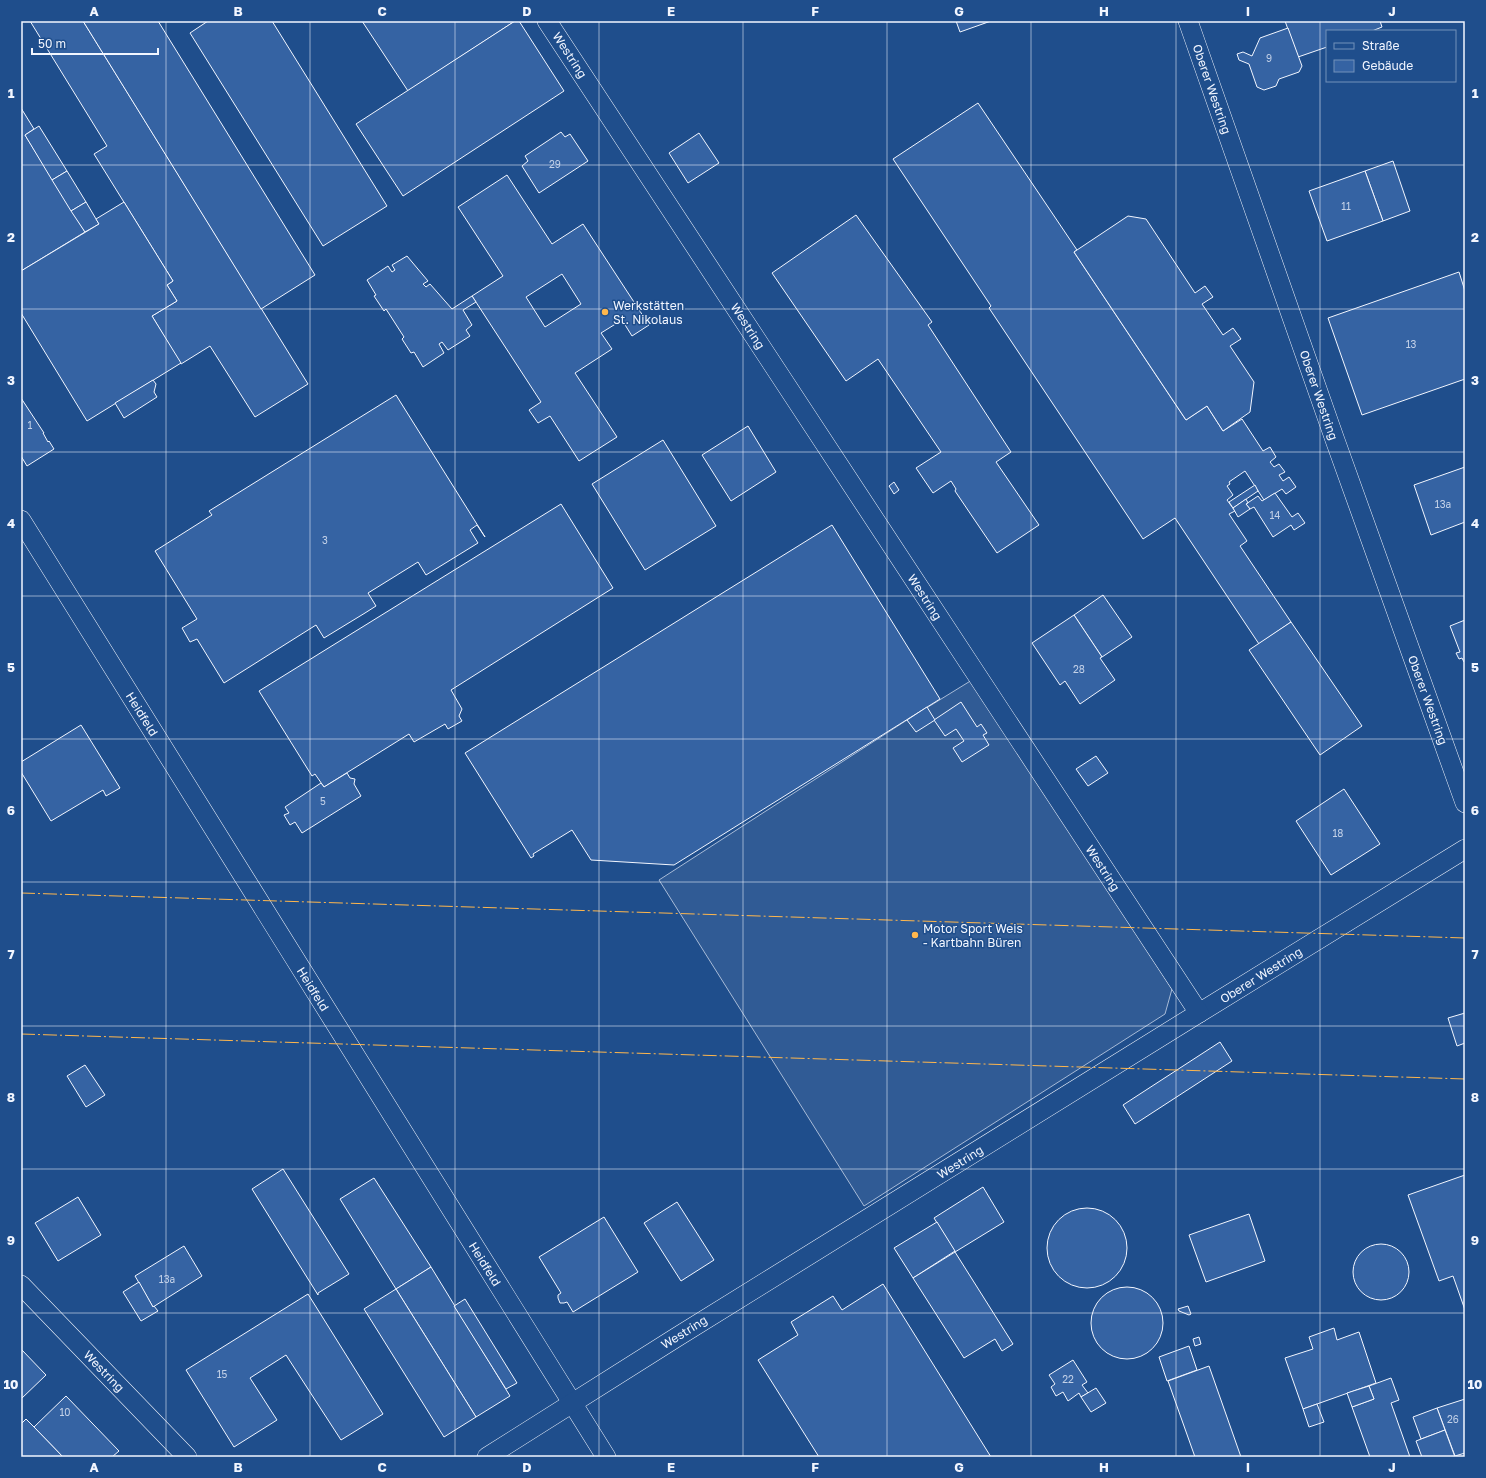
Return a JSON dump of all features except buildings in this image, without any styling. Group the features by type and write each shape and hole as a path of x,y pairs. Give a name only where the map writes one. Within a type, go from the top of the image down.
{"street":[{"name":"Westring","path":"487,1457 677,1337 1199,1013 548,21"},
{"name":"Oberer Westring","path":"1188,21 1333,433 1459,766 1465,803"},
{"name":"Heidfeld","path":"21,520 606,1457"},
{"name":"Oberer Westring","path":"1199,1013 1465,849"},
{"name":"Westring","path":"21,1285 186,1457"}],"shaded area":[{"name":"Motor Sport Weis - Kartbahn Büren","path":"972,680 1172,989 1165,1014 864,1206 659,880 907,720"}],"power":[{"path":"21,893 1465,938"},
{"path":"21,1034 1465,1079"}],"place":[{"name":"Werkstätten St. Nikolaus","path":"605,312"},
{"name":"Motor Sport Weis - Kartbahn Büren","path":"915,935"}]}
